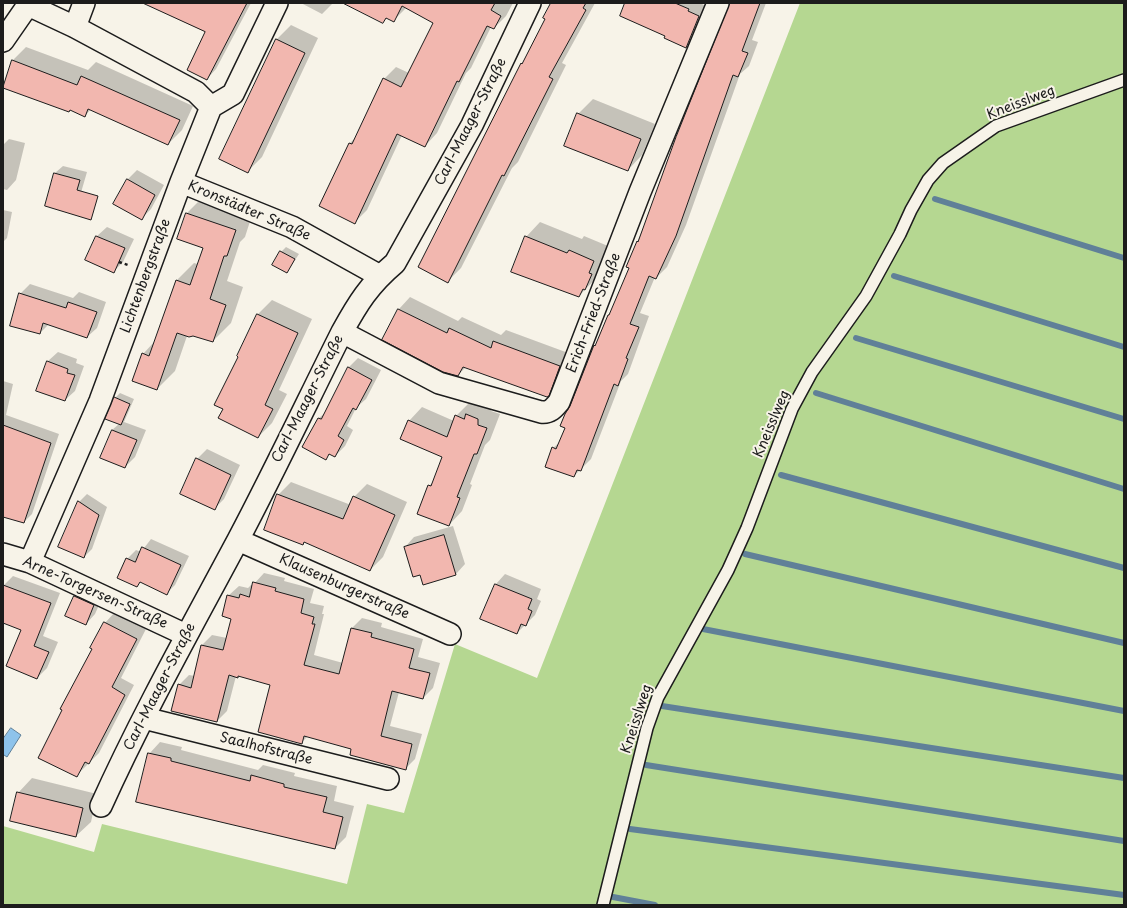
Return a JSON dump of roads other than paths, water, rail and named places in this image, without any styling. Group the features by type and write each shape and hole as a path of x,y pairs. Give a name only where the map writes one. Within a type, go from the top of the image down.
{"street":[{"path":"75,26 84,3"},
{"path":"3,41 27,4 75,26 196,92 211,107 233,94 276,3"},
{"name":"Carl-Maager-Straße","path":"101,806 121,762 186,635 238,540 342,332 360,299 380,276 396,263 472,125 530,3"},
{"name":"Erich-Fried-Straße","path":"342,332 440,383 541,412 546,412 553,409 559,402 640,192 718,3"},
{"name":"Lichtenbergstraße","path":"30,562 100,401 181,182 211,107"},
{"name":"Kronstädter Straße","path":"181,182 292,227 380,276"},
{"name":"Klausenburgerstraße","path":"238,540 450,634"},
{"name":"Arne-Torgersen-Straße","path":"3,554 30,562 186,635"},
{"name":"Saalhofstraße","path":"144,718 388,779"}],"lane":[{"name":"Kneisslweg","path":"603,905 647,728 658,697 728,570 747,528 792,409 805,384 820,360 866,296 928,180 944,163 996,126 1124,80"}],"water":[{"path":"11,728 21,735 7,757 4,755 3,756 3,739"}],"waterway":[{"path":"935,199 1124,258"},
{"path":"894,276 1124,347"},
{"path":"856,338 1124,419"},
{"path":"816,393 1124,489"},
{"path":"781,475 1124,568"},
{"path":"745,554 1124,643"},
{"path":"703,629 1124,711"},
{"path":"662,706 1124,778"},
{"path":"646,765 1124,841"},
{"path":"630,829 1124,895"},
{"path":"613,897 655,905"}]}
